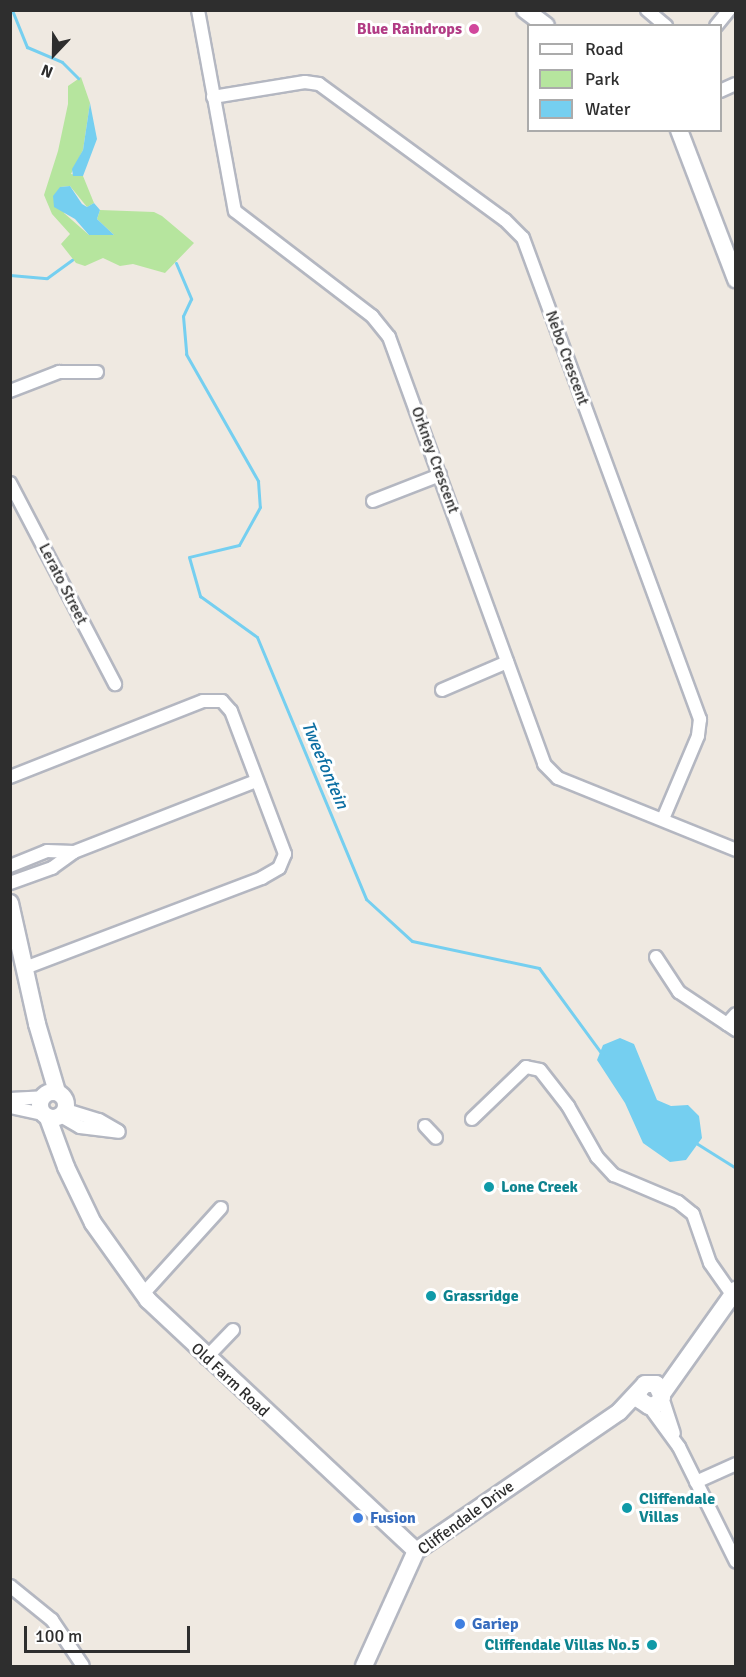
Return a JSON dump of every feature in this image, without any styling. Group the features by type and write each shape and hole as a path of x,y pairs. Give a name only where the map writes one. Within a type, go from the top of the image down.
{"street":[{"name":"Orkney Crescent","path":"198,10 235,211 385,329 507,662 550,772 735,850"},
{"path":"525,10 543,24"},
{"path":"647,10 664,24"},
{"path":"718,24 729,10"},
{"name":"Nebo Crescent","path":"213,97 305,82 319,84 505,219 523,238 700,719 698,736 663,819"},
{"path":"679,132 735,279"},
{"path":"10,391 58,372 97,372"},
{"path":"373,501 440,475"},
{"name":"Lerato Street","path":"10,483 115,684"},
{"path":"442,690 507,662"},
{"path":"10,777 216,700 231,711 283,847 284,860 279,868 25,968"},
{"path":"10,883 52,868 74,852 256,781"},
{"path":"10,866 47,852 74,852"},
{"name":"Old Farm Road","path":"10,903 37,1024 52,1108 75,1184 104,1241 143,1294 206,1358 416,1551"},
{"path":"656,957 679,992 731,1027 735,1014"},
{"path":"472,1119 523,1070 532,1066 547,1075 597,1157 614,1175 687,1207 697,1222 713,1268 734,1292 684,1360 652,1396 735,1562"},
{"path":"10,1099 52,1108"},
{"path":"10,1107 52,1108"},
{"path":"424,1126 435,1138"},
{"path":"143,1294 221,1208"},
{"path":"206,1358 233,1330"},
{"name":"Cliffendale Drive","path":"364,1666 416,1551 619,1412 652,1396"},
{"path":"696,1482 735,1464"},
{"path":"10,1586 52,1620 82,1666"}],"green space":[{"path":"81,77 90,103 83,150 71,174 83,176 94,203 87,207 70,186 60,187 64,213 89,235 114,235 97,219 100,210 154,212 162,216 194,243 165,273 133,264 120,266 103,258 85,266 76,263 61,244 70,234 52,214 44,195 58,151 68,104 68,86"}],"water":[{"path":"90,103 97,139 83,176 73,176 72,169 83,150"},
{"path":"70,186 82,204 87,207 94,203 100,210 97,219 114,235 89,235 75,219 54,207 53,196 60,187"},
{"path":"620,1038 634,1044 657,1100 671,1106 688,1105 699,1116 702,1138 686,1160 670,1162 643,1143 625,1103 597,1060 603,1045"}],"waterway":[{"name":"Tweefontein","path":"12,10 27,47 62,62 78,78"},
{"path":"10,275 47,278 72,260"},
{"name":"Tweefontein","path":"176,263 191,299 183,316 186,354 258,481 260,507 239,545 189,557 200,596 257,637 366,899 412,941 539,968 602,1054"},
{"name":"Tweefontein","path":"696,1143 736,1168"}],"place":[{"name":"Blue Raindrops","path":"474,29"},
{"name":"Lone Creek","path":"489,1187"},
{"name":"Grassridge","path":"431,1296"},
{"name":"Cliffendale Villas","path":"627,1508"},
{"name":"Fusion","path":"358,1518"},
{"name":"Gariep","path":"460,1624"},
{"name":"Cliffendale Villas No.5","path":"652,1645"}]}
